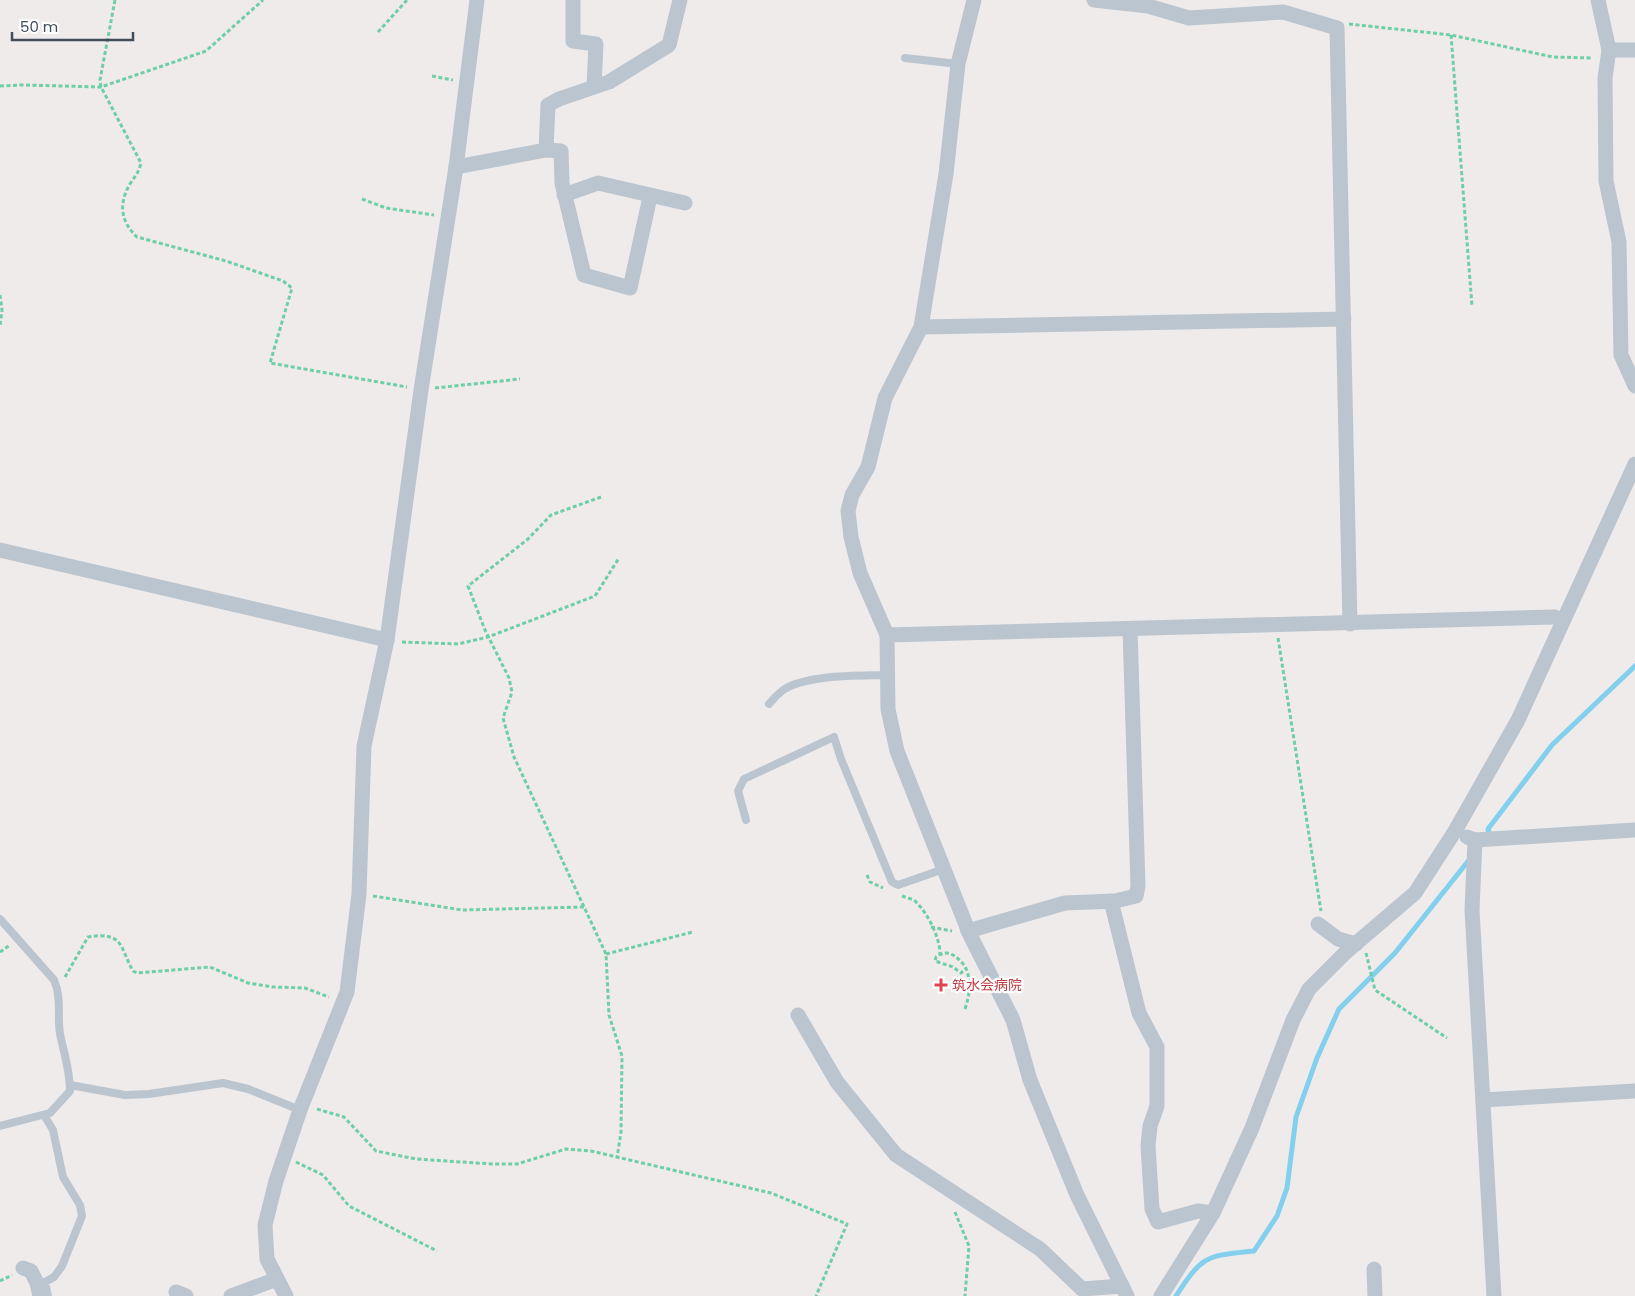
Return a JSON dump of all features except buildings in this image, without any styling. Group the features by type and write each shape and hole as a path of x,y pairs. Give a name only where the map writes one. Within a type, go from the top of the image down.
{"street":[{"path":"286,1296 266,1259 265,1225 284,1157 301,1108 347,992 358,894 364,746 387,640 421,390 456,167 476,0"},
{"path":"573,0 573,41 596,44 594,87"},
{"path":"546,150 548,105 559,99 609,82 669,45 680,0"},
{"path":"798,1015 838,1082 896,1155 1040,1248 1082,1289 1124,1291 1077,1195 1030,1080 1013,1020 968,931 897,751 888,710 887,634 860,573 851,537 848,511 852,495 868,466 885,398 921,326 946,174 958,64 974,0"},
{"path":"1094,0 1148,6 1189,18 1283,12 1337,28 1350,624"},
{"path":"1598,0 1609,50 1605,78 1606,181 1619,242 1621,355 1635,386"},
{"path":"1609,50 1635,50"},
{"path":"456,167 546,150 561,151 564,195 584,275 630,288 650,197"},
{"path":"564,195 598,182 650,197 685,203"},
{"path":"921,326 1344,319"},
{"path":"1161,1296 1213,1213 1252,1128 1292,1020 1309,989 1358,942 1415,893 1455,831 1518,720 1635,464"},
{"path":"0,550 387,640"},
{"path":"887,634 1350,624 1556,617"},
{"path":"968,931 1066,902 1111,901 1136,896 1138,886 1130,629"},
{"path":"1455,831 1475,840 1635,830"},
{"path":"1475,840 1472,910 1494,1296"},
{"path":"1111,901 1139,1013 1157,1047 1158,1106 1150,1126 1148,1146 1152,1209 1158,1222 1198,1211 1213,1213"},
{"path":"1321,927 1338,939 1358,942"},
{"path":"1483,1100 1635,1092"},
{"path":"23,1268 31,1271 37,1283 40,1296"},
{"path":"1374,1269 1375,1296"},
{"path":"231,1296 277,1279"}],"lane":[{"path":"905,58 958,64"},
{"path":"768,704 784,690 807,681 839,677 888,675"},
{"path":"746,820 738,792 744,779 834,737 841,759 892,882 898,885 944,869"},
{"path":"0,919 54,980 58,988 60,1032 70,1085 70,1091 63,1101 50,1113 0,1126"},
{"path":"70,1085 125,1095 149,1094 223,1084 248,1089 301,1108"},
{"path":"44,1114 53,1130 63,1176 80,1205 82,1216 62,1266 54,1277 45,1282 48,1296"}],"path":[{"path":"114,0 100,80 101,87 141,163 139,172 129,185 124,198 122,214 127,228 137,237 226,261 283,281 292,288 270,363 421,390 520,379"},
{"path":"0,86 101,87 206,51 263,0"},
{"path":"378,32 407,0"},
{"path":"1337,28 1352,23 1451,35 1553,57 1591,58 1609,50"},
{"path":"1451,35 1472,306"},
{"path":"432,76 467,83"},
{"path":"362,199 386,208 449,216"},
{"path":"0,295 2,310 0,326"},
{"path":"601,497 551,515 528,539 468,586 488,637 509,678 512,692 503,718 514,757 606,954 609,1015 622,1056 620,1132 617,1158"},
{"path":"387,640 427,645 458,644 488,637 595,596 619,558"},
{"path":"1277,625 1321,927"},
{"path":"867,875 870,882 890,891"},
{"path":"358,894 462,910 584,907"},
{"path":"897,894 916,902 936,936 940,954"},
{"path":"606,954 693,932"},
{"path":"58,988 88,937 98,936 109,937 120,943 127,954 133,971 137,973 210,967 248,983 273,987 305,988 320,992 342,1004"},
{"path":"1358,942 1366,953 1375,990 1447,1038"},
{"path":"965,1009 970,994 970,979 966,968 954,954 940,954 936,957 935,961 938,964 953,967 961,973 966,968"},
{"path":"301,1108 344,1117 376,1151 416,1159 517,1164 566,1149 591,1151 771,1193 847,1224 816,1296"},
{"path":"284,1157 312,1168 323,1176 349,1206 437,1252"},
{"path":"954,1192 954,1208 969,1246 965,1296"}],"waterway":[{"path":"1486,836 1489,831 1488,829 1552,745 1635,666"},
{"path":"1176,1296 1193,1272 1208,1260 1226,1254 1254,1251 1277,1216 1287,1188 1296,1117 1317,1058 1339,1009 1395,953 1469,860"}],"place":[{"name":"筑水会病院","path":"941,985"}]}
